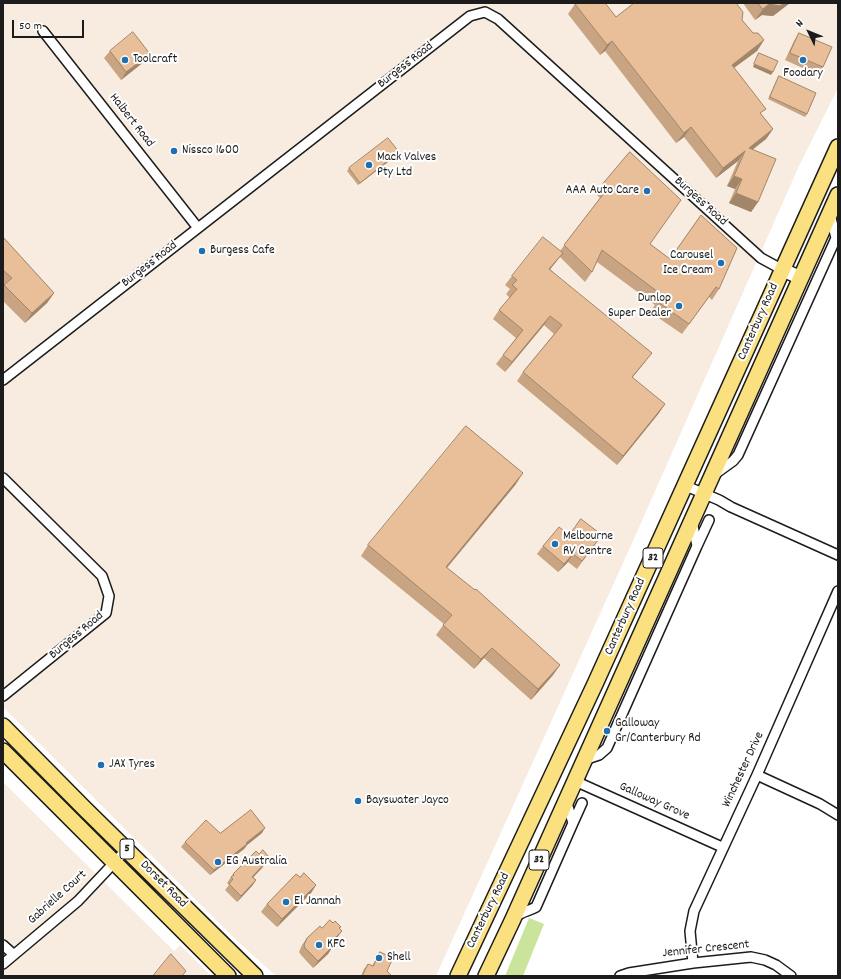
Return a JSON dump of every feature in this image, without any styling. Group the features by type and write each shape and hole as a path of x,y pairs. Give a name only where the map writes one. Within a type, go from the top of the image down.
{"main road":[{"name":"Canterbury Road","path":"458,976 685,488 838,147"},
{"name":"Canterbury Road","path":"486,976 838,195"},
{"name":"Dorset Road","path":"3,726 255,976"},
{"name":"Dorset Road","path":"3,751 228,976"},
{"path":"554,771 575,781"}],"street":[{"name":"Burgess Road","path":"3,380 470,16 485,12 498,19 761,258 801,278"},
{"name":"Halbert Road","path":"43,31 198,228"},
{"name":"Canterbury Road","path":"712,477 733,461 738,455 836,238 830,212"},
{"name":"Burgess Road","path":"3,478 102,576 109,596 106,613 3,696"},
{"path":"685,488 719,500 730,507 838,555"},
{"path":"692,520 697,546"},
{"path":"584,760 599,755 607,748 709,520"},
{"name":"Winchester Drive","path":"693,963 690,931 694,911 722,847 757,775 838,591"},
{"path":"757,775 820,804 838,814"},
{"name":"Galloway Grove","path":"575,781 722,847"},
{"path":"566,800 573,823"},
{"name":"Canterbury Road","path":"512,919 519,914 536,907 582,803"},
{"name":"Gabrielle Court","path":"3,964 78,900 127,849"},
{"path":"3,945 13,954"},
{"name":"Jennifer Crescent","path":"620,976 629,973 693,963 751,956 776,965 791,976"}],"shaded area":[{"path":"3,3 838,3 838,88 799,166 633,541 436,976 276,976 234,938 3,707"},
{"path":"3,782 174,951 180,945 211,976 3,976"}],"green space":[{"path":"529,918 544,924 523,976 505,976"}],"building":[{"path":"605,3 616,17 634,3 736,3 743,12 742,20 753,33 758,33 764,40 732,65 766,109 760,113 773,129 749,148 776,159 758,202 736,193 742,179 734,176 745,151 723,168 691,127 684,133 612,41 607,45 575,4"},
{"path":"758,3 784,3 780,6 769,4 763,9"},
{"name":"Toolcraft","path":"133,32 150,54 126,72 110,51"},
{"path":"799,33 832,47 823,67 790,53"},
{"path":"759,53 778,61 773,72 754,64"},
{"path":"779,76 816,93 807,114 770,97"},
{"path":"388,138 399,152 360,183 349,168"},
{"path":"630,152 681,200 650,244 670,259 701,215 737,248 719,289 716,287 689,324 658,302 662,295 602,250 592,272 564,245 608,188 603,184"},
{"path":"3,237 54,293 32,313 4,285 12,278 3,270"},
{"path":"543,237 563,253 549,269 652,353 632,377 665,404 623,456 523,372 562,325 550,316 512,362 503,355 523,330 499,310 517,289 512,285 517,280 512,276"},
{"path":"466,426 523,473 446,567 475,590 476,589 560,665 538,689 492,648 481,659 443,625 452,615 368,545"},
{"path":"581,519 602,535 582,561 573,554 564,564 543,546 559,527 569,535"},
{"path":"251,810 265,828 214,870 185,842 206,820 220,833"},
{"path":"263,850 268,856 264,860 266,862 252,877 256,880 241,896 229,884 233,879 231,877 256,851 259,854"},
{"name":"El Jannah","path":"304,873 316,885 282,919 267,904 296,874 300,877"},
{"name":"KFC","path":"330,920 333,923 335,921 341,927 339,928 342,931 330,943 333,946 318,961 305,948 304,945 307,938 320,926 322,928"},
{"path":"380,952 393,958 387,971 392,976 362,976 368,964 373,966"},
{"path":"171,954 186,971 182,976 153,976"}],"place":[{"name":"Toolcraft","path":"125,60"},
{"name":"Foodary","path":"803,60"},
{"name":"Nissco 1600","path":"174,151"},
{"name":"Mack Valves Pty Ltd","path":"369,165"},
{"name":"AAA Auto Care","path":"647,191"},
{"name":"Burgess Cafe","path":"202,251"},
{"name":"Carousel Ice Cream","path":"721,263"},
{"name":"Dunlop Super Dealer","path":"679,306"},
{"name":"Melbourne RV Centre","path":"555,544"},
{"name":"Galloway Gr/Canterbury Rd","path":"607,731"},
{"name":"JAX Tyres","path":"101,765"},
{"name":"Bayswater Jayco","path":"358,801"},
{"name":"EG Australia","path":"218,862"},
{"name":"El Jannah","path":"286,902"},
{"name":"KFC","path":"319,945"},
{"name":"Shell","path":"379,958"}]}
